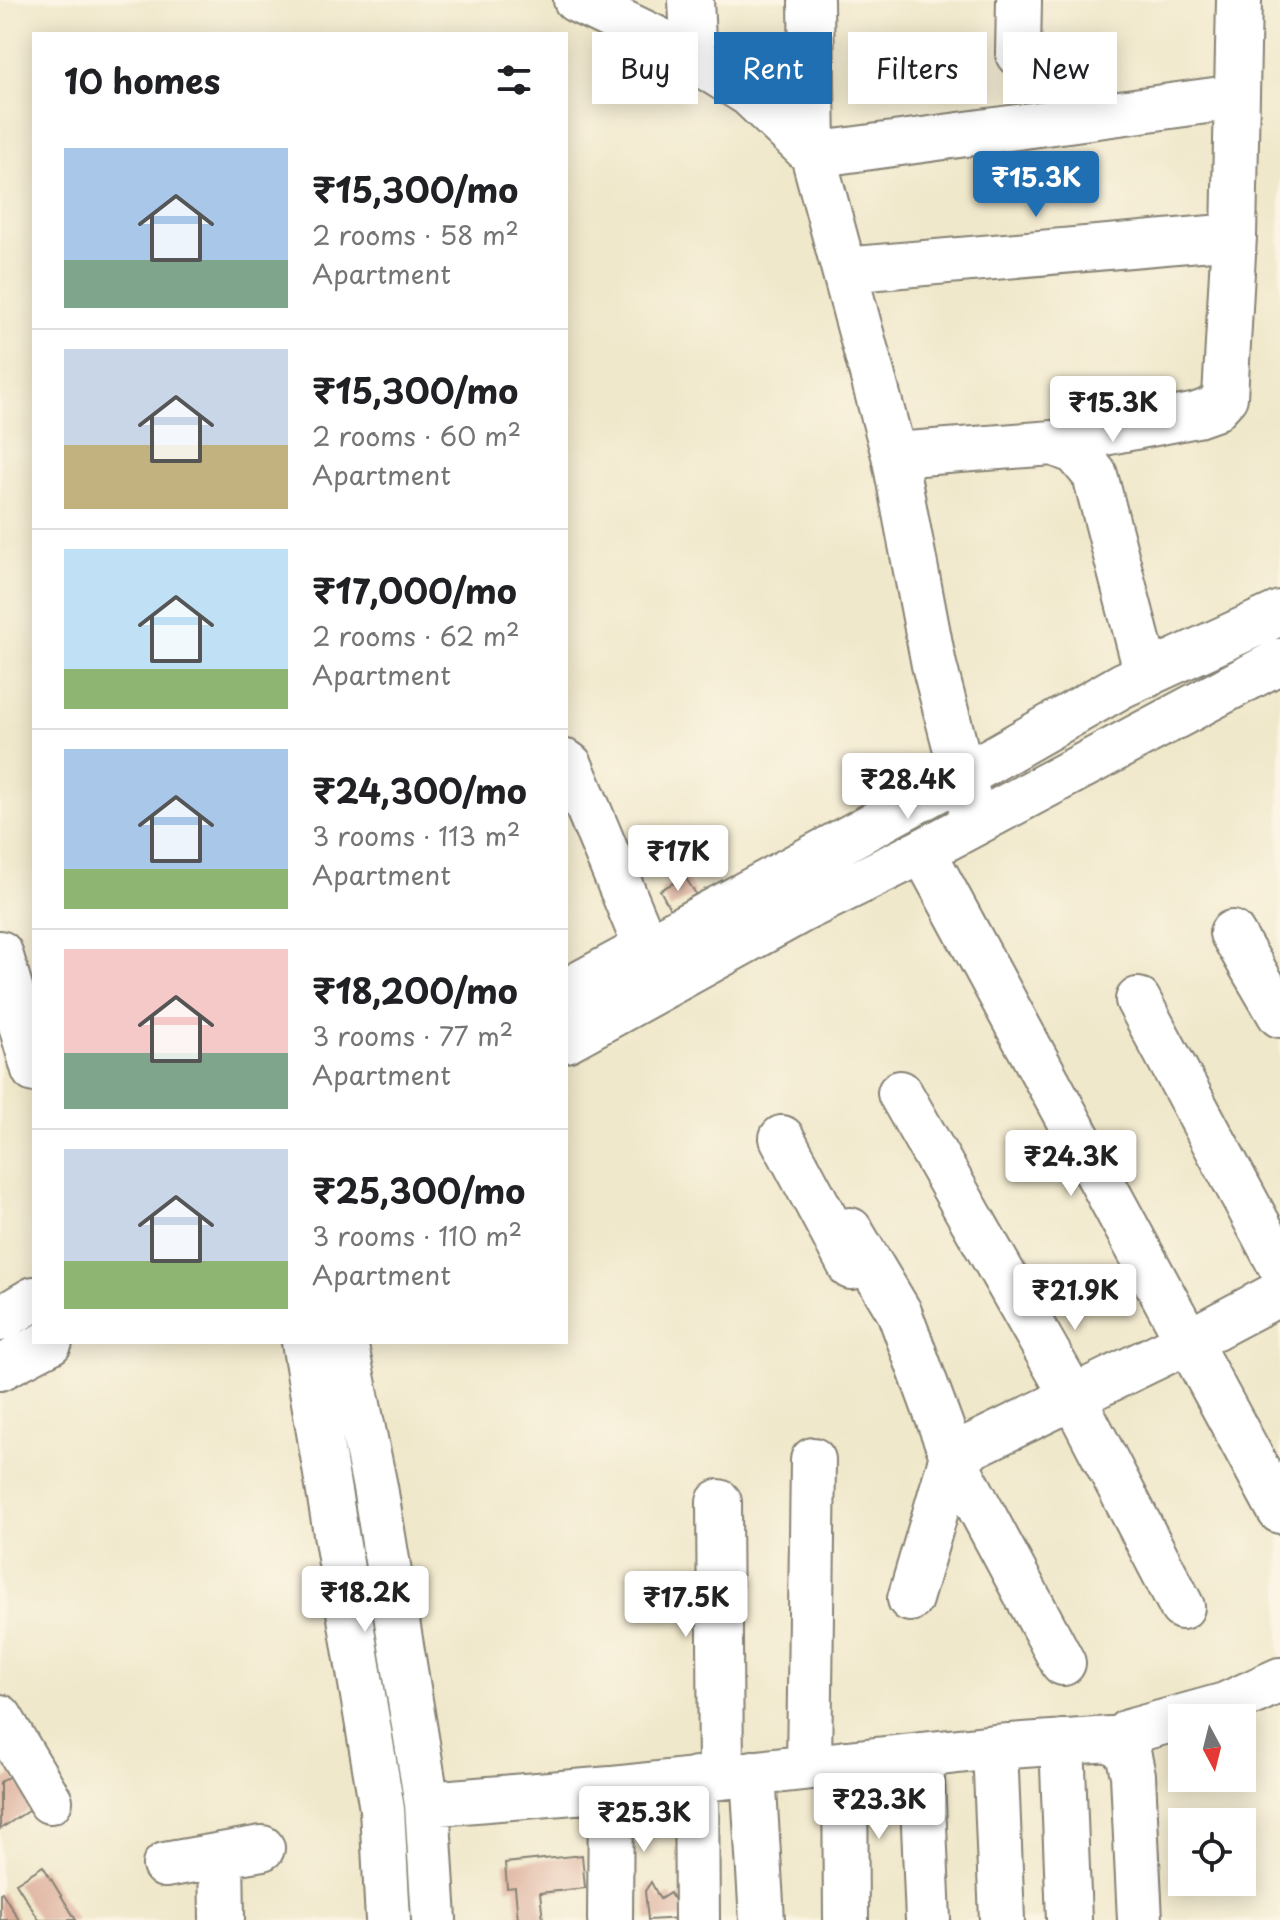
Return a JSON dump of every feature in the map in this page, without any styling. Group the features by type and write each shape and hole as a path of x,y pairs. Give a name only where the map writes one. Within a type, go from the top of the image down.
{"street":[{"path":"576,0 643,32"},
{"path":"691,0 693,32"},
{"path":"811,0 813,155 894,455 934,665 975,823"},
{"path":"1018,32 1019,0"},
{"path":"894,455 1053,443 1197,415 1214,409 1225,397 1234,236 1239,0"},
{"path":"698,63 749,94 813,155"},
{"path":"813,155 1236,97"},
{"path":"844,270 1234,236"},
{"path":"1053,443 1076,452 1095,475 1147,675"},
{"path":"568,990 965,775 1123,685 1280,613"},
{"path":"568,1039 802,910 923,851 1280,661"},
{"path":"568,764 646,947"},
{"path":"923,851 1280,1511"},
{"path":"1232,933 1280,1015"},
{"path":"0,953 32,1063"},
{"path":"1138,1000 1280,1265"},
{"path":"900,1093 1073,1397 1182,1607"},
{"path":"782,1138 1063,1663"},
{"path":"850,1230 899,1312 952,1456 910,1599"},
{"path":"952,1456 1187,1342 1280,1293"},
{"path":"0,1319 32,1300"},
{"path":"0,1368 46,1344"},
{"path":"304,1344 382,1809 388,1920"},
{"path":"345,1344 375,1487 427,1804 434,1920"},
{"path":"813,1460 827,1765 846,1920"},
{"path":"697,1920 723,1776 719,1502"},
{"path":"1128,1732 1225,1705 1280,1680"},
{"path":"0,1717 50,1801"},
{"path":"427,1804 611,1789 995,1747 1111,1739 1128,1752 1133,1775 1140,1920"},
{"path":"1062,1742 1069,1920"},
{"path":"995,1747 1002,1920"},
{"path":"921,1755 928,1920"},
{"path":"723,1776 762,1920"},
{"path":"610,1920 611,1789"},
{"path":"165,1865 242,1852 222,1920"}],"building":[{"path":"685,877 696,894 670,909 660,890"},
{"path":"13,1774 34,1807 0,1829 0,1782"},
{"path":"582,1855 585,1888 540,1893 543,1920 518,1920 515,1887 507,1888 505,1863"},
{"path":"43,1866 76,1920 39,1920 16,1883"},
{"path":"651,1882 660,1899 670,1893 673,1899 681,1896 683,1918 648,1920 645,1891"},
{"path":"2,1892 19,1920 0,1920"}]}
